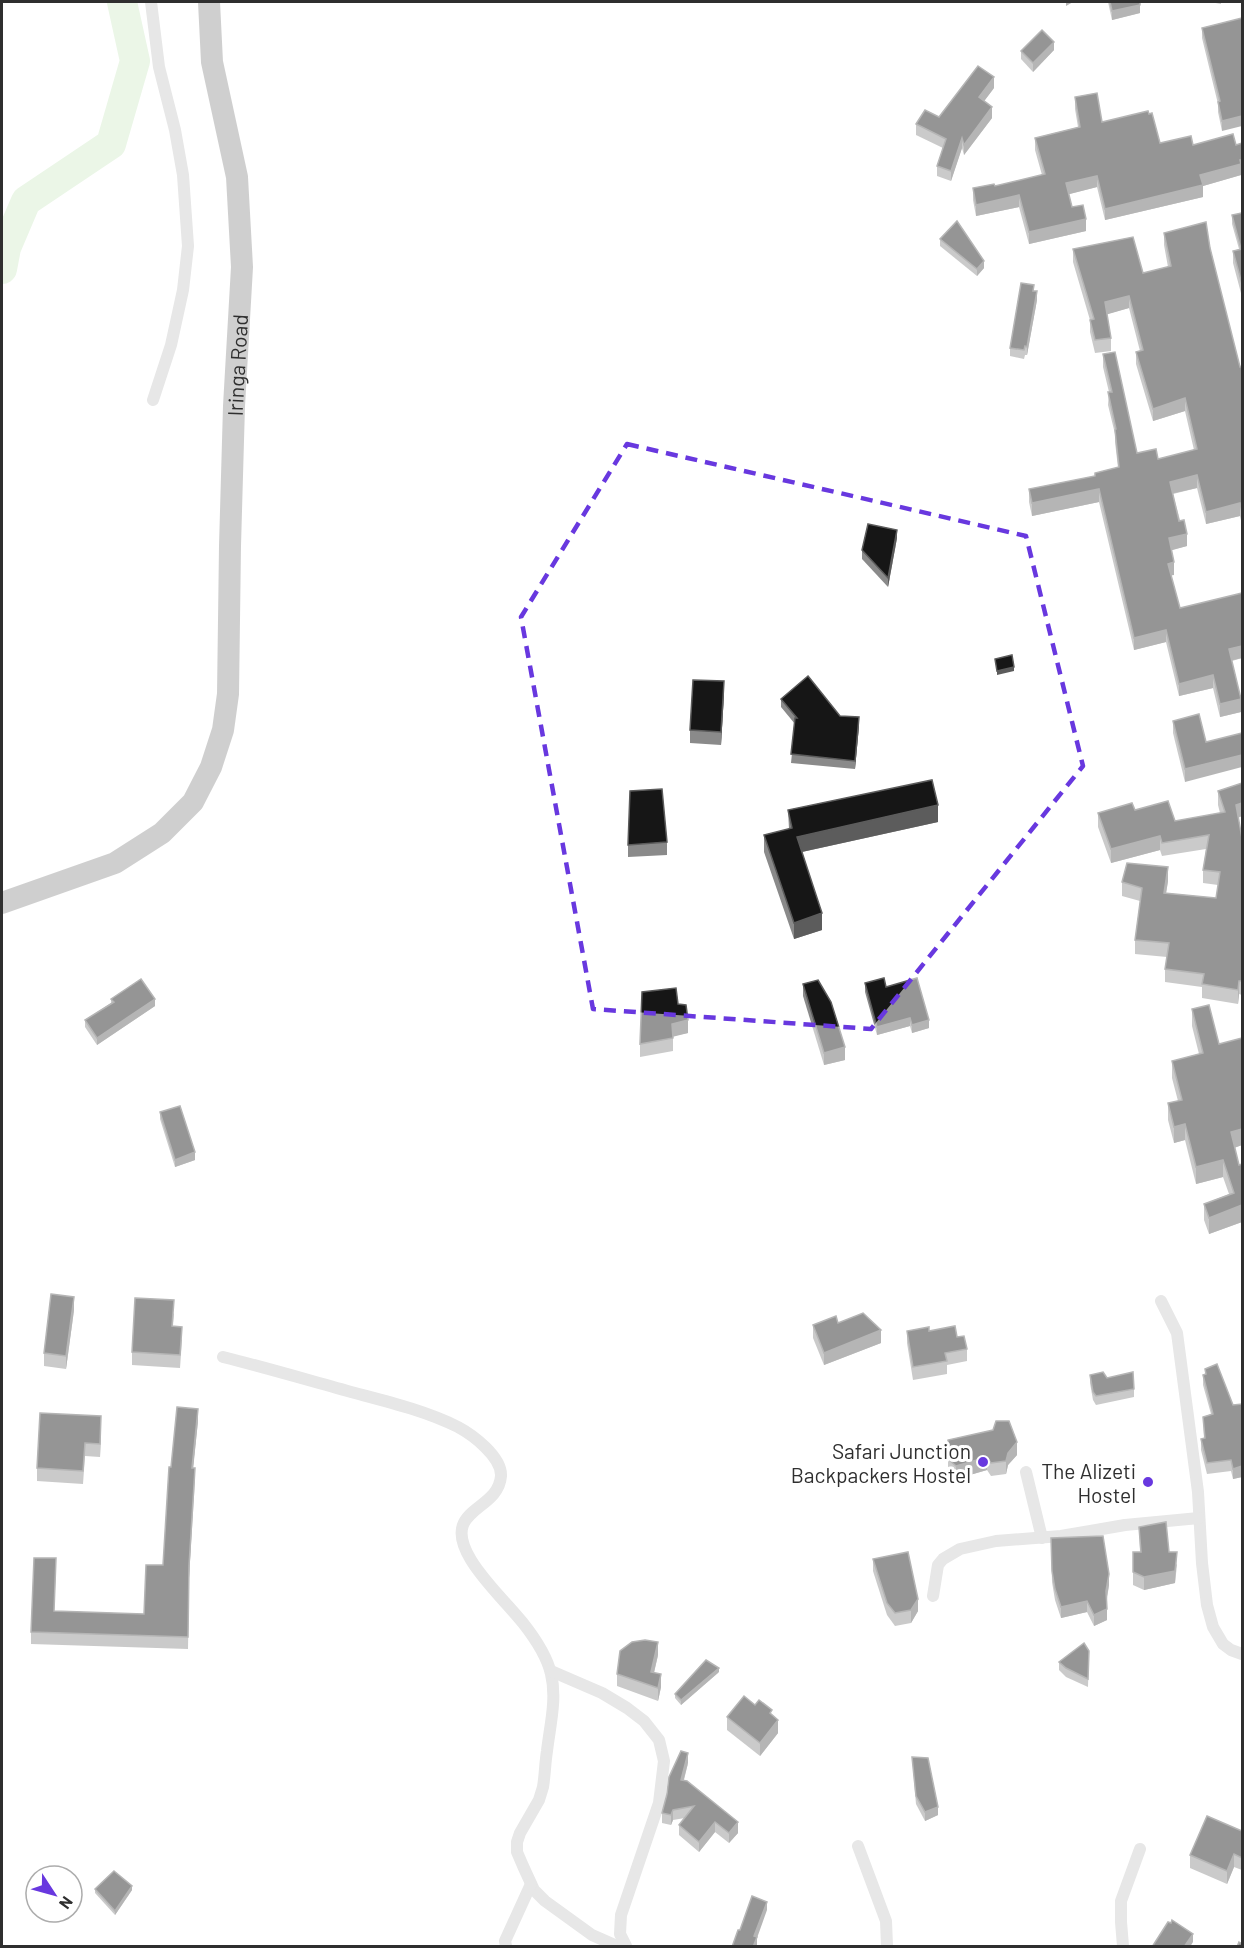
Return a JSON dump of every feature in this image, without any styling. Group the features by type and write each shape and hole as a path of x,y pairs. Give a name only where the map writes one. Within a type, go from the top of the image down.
{"highway":[{"name":"Iringa Road","path":"2,903 115,863 162,833 193,802 211,767 223,730 228,694 234,406 242,267 237,177 212,62 210,2"}],"street":[{"path":"151,2 159,67 175,130 183,175 188,246 183,290 171,345 153,400"},
{"path":"1161,1301 1177,1333 1194,1463 1207,1605 1213,1627 1223,1644 1242,1654"},
{"path":"223,1357 407,1407 458,1427 479,1440 493,1455 501,1475 498,1487 470,1514 461,1532 471,1560 524,1625 542,1651 551,1671 554,1688 543,1787 539,1800 520,1833 517,1852 531,1884 545,1901 592,1935 617,1947"},
{"path":"1026,1472 1042,1538"},
{"path":"933,1596 938,1566 943,1559 960,1549 996,1541 1042,1538 1125,1525 1199,1518"},
{"path":"551,1671 602,1693 627,1708 644,1721 659,1740 664,1761 659,1803 621,1915 620,1934 626,1947"},
{"path":"858,1846 886,1921 887,1947"},
{"path":"1123,1947 1120,1922 1121,1901 1140,1849"},
{"path":"506,1947 505,1941 531,1884"}],"highlighted area":[{"path":"627,444 1026,536 1083,766 871,1029 593,1009 521,617"}],"building":[{"path":"1110,2 1140,2 1140,5 1112,11"},
{"path":"1242,18 1242,116 1222,121 1218,102 1220,101 1202,28"},
{"path":"1042,30 1054,42 1033,63 1021,51"},
{"path":"978,66 994,77 979,97 992,107 964,145 962,138 951,171 937,166 946,139 916,124 925,110 939,117"},
{"path":"1097,93 1102,122 1148,111 1149,114 1152,113 1160,143 1191,136 1193,145 1233,134 1236,145 1242,143 1241,164 1200,175 1203,185 1105,209 1097,176 1066,183 1072,207 1083,205 1086,219 1029,232 1019,195 976,205 973,188 994,184 995,186 1045,174 1035,138 1080,127 1075,97"},
{"path":"1242,213 1242,249 1241,249 1232,215"},
{"path":"957,221 984,261 977,269 940,239"},
{"path":"1206,222 1210,248 1240,367 1242,366 1242,512 1240,503 1206,512 1197,475 1170,482 1179,521 1184,520 1187,534 1169,538 1174,562 1168,564 1180,608 1242,593 1242,646 1229,649 1241,699 1220,704 1213,675 1179,684 1166,630 1134,638 1099,489 1032,503 1029,489 1095,476 1095,473 1119,467 1116,429 1108,392 1112,392 1103,354 1115,352 1137,453 1156,449 1158,459 1197,449 1185,398 1153,409 1136,352 1143,350 1129,296 1105,302 1111,338 1095,340 1090,320 1094,319 1073,249 1133,237 1143,273 1171,266 1164,233"},
{"path":"1242,249 1242,284 1233,251"},
{"path":"1021,283 1034,285 1033,291 1037,291 1027,347 1025,346 1024,350 1010,348"},
{"path":"868,524 897,530 888,578 862,550"},
{"path":"1012,655 1014,667 997,671 995,659"},
{"path":"808,676 840,716 859,717 855,761 791,754 795,718 797,718 781,699"},
{"path":"693,680 724,681 721,732 690,730"},
{"path":"1199,714 1206,742 1242,733 1242,755 1185,769 1173,721"},
{"path":"932,780 938,805 797,837 822,913 794,923 764,835 792,828 788,810"},
{"path":"1242,783 1242,803 1236,805 1242,838 1242,981 1239,981 1238,990 1202,984 1204,974 1165,969 1169,943 1135,940 1142,888 1122,882 1127,863 1168,867 1164,893 1216,898 1220,872 1203,870 1209,835 1162,843 1160,836 1111,849 1098,813 1132,803 1135,810 1168,801 1175,821 1225,812 1218,791"},
{"path":"662,789 667,842 628,845 630,791"},
{"path":"884,978 886,987 917,978 929,1020 912,1025 910,1018 877,1027 865,983"},
{"path":"141,979 155,999 97,1038 85,1020 114,1002 111,999"},
{"path":"818,980 831,1002 845,1047 824,1053 803,984"},
{"path":"676,988 678,1004 686,1005 688,1020 672,1024 673,1038 640,1044 642,992"},
{"path":"1209,1005 1219,1044 1242,1038 1242,1129 1231,1132 1239,1165 1242,1164 1242,1205 1209,1218 1204,1204 1234,1193 1223,1160 1196,1167 1185,1124 1174,1127 1168,1103 1182,1100 1172,1061 1203,1053 1192,1009"},
{"path":"180,1106 195,1152 175,1160 160,1112"},
{"path":"51,1294 74,1297 66,1356 44,1353"},
{"path":"135,1298 174,1300 172,1326 182,1327 180,1355 132,1352"},
{"path":"863,1313 881,1330 824,1353 813,1325 836,1316 838,1323"},
{"path":"955,1326 957,1337 964,1336 967,1349 945,1353 947,1361 913,1367 907,1331 929,1327 929,1331"},
{"path":"1217,1364 1233,1405 1242,1404 1242,1466 1233,1469 1231,1460 1207,1463 1201,1439 1205,1438 1203,1417 1213,1414 1203,1375 1206,1374 1205,1369"},
{"path":"1103,1372 1107,1378 1133,1372 1134,1389 1096,1396 1090,1375"},
{"path":"177,1407 198,1409 192,1468 195,1468 189,1566 188,1637 31,1632 34,1558 56,1558 54,1611 144,1614 146,1565 163,1565 169,1467 171,1467"},
{"path":"40,1413 101,1416 100,1444 85,1443 83,1471 37,1468"},
{"path":"996,1421 1009,1421 1017,1442 1008,1453 1006,1461 991,1463 987,1457 956,1466 948,1459 948,1440 993,1430"},
{"path":"1166,1522 1169,1552 1177,1552 1175,1571 1144,1577 1133,1572 1133,1552 1141,1552 1139,1527"},
{"path":"1103,1536 1109,1574 1106,1591 1107,1609 1094,1615 1087,1601 1061,1607 1052,1571 1051,1538"},
{"path":"908,1552 918,1599 911,1610 895,1613 887,1603 873,1559"},
{"path":"645,1640 658,1642 651,1672 661,1674 658,1688 617,1674 620,1651 632,1642"},
{"path":"1084,1643 1089,1651 1088,1679 1059,1662"},
{"path":"706,1660 719,1668 681,1700 675,1694"},
{"path":"744,1696 755,1705 759,1700 772,1710 770,1713 778,1720 760,1743 727,1717"},
{"path":"681,1751 688,1753 681,1780 687,1781 738,1822 729,1833 715,1822 699,1842 679,1825 694,1806 673,1810 671,1815 662,1813 669,1777"},
{"path":"912,1757 928,1758 938,1807 925,1812 916,1796"},
{"path":"1207,1816 1242,1831 1242,1858 1234,1854 1227,1871 1190,1855"},
{"path":"114,1871 132,1886 115,1911 95,1889"},
{"path":"752,1896 767,1902 754,1936 757,1937 753,1947 732,1947 738,1930 740,1930"},
{"path":"1172,1920 1193,1934 1184,1947 1152,1947 1168,1922 1171,1923"}],"waterway":[{"path":"2,269 6,248 26,201 111,144 135,61 122,2"}],"place":[{"name":"Safari Junction Backpackers Hostel","path":"983,1462"},
{"name":"The Alizeti Hostel","path":"1148,1482"}]}
